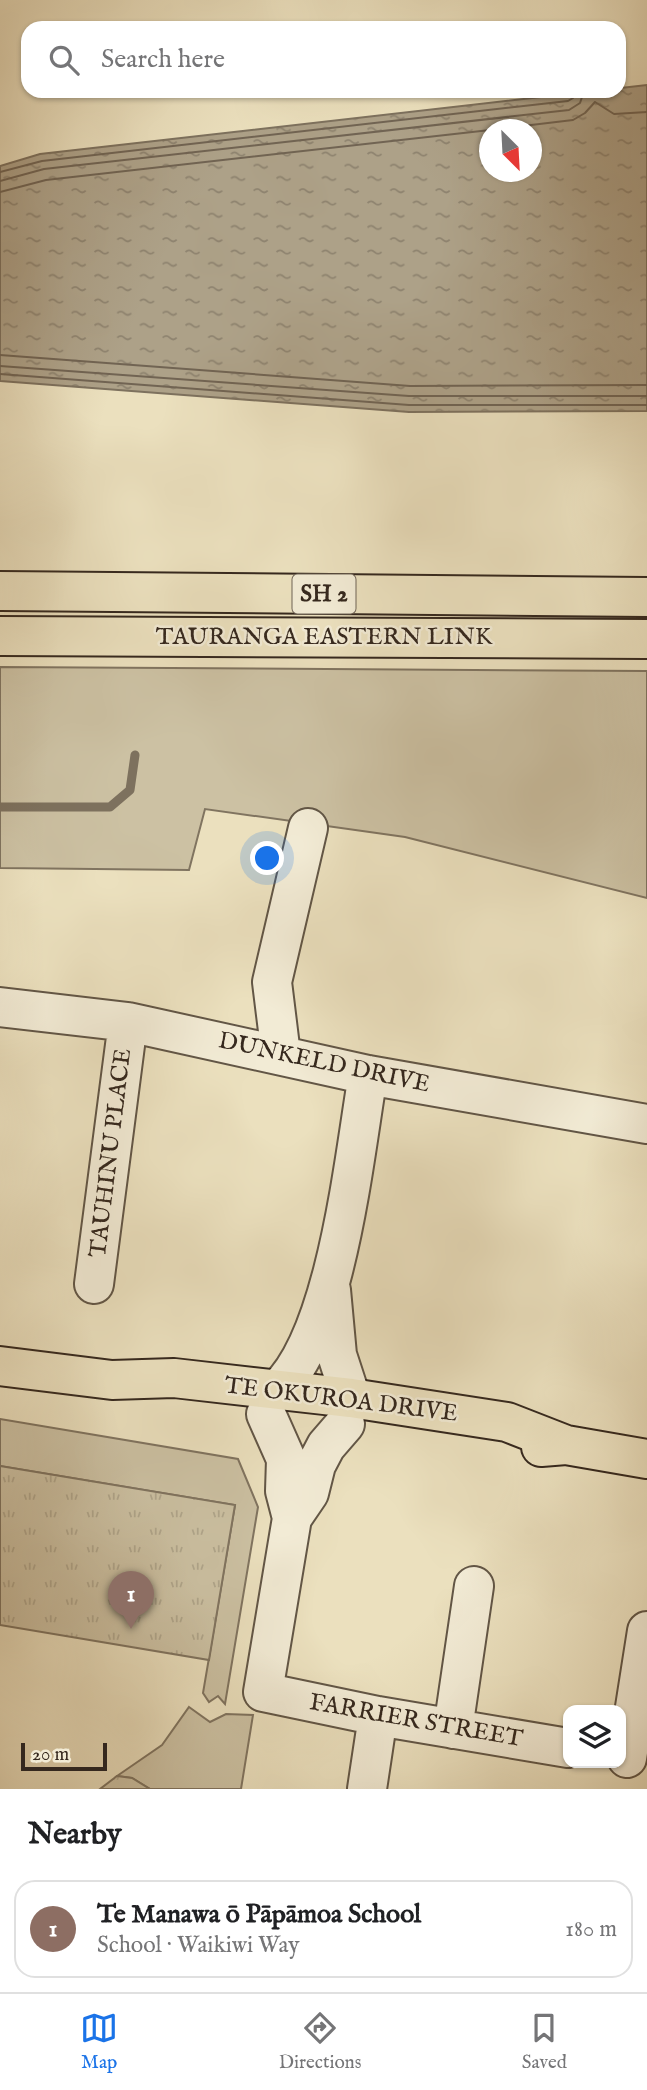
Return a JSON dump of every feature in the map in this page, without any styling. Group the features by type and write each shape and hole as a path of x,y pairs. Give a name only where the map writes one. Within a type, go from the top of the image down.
{"main road":[{"name":"TAURANGA EASTERN LINK","path":"0,592 647,597"},
{"name":"TAURANGA EASTERN LINK","path":"0,636 647,639"},
{"name":"TE OKUROA DRIVE","path":"0,1366 112,1380 171,1401 272,1402 348,1411 500,1448 566,1446 647,1459"}],"street":[{"path":"281,1055 272,982 308,828"},
{"name":"DUNKELD DRIVE","path":"0,1007 128,1022 369,1075 647,1124"},
{"name":"TAUHINU PLACE","path":"94,1284 128,1022"},
{"path":"292,1518 285,1491 286,1460 272,1402 290,1378 303,1354 331,1288 369,1075"},
{"path":"292,1518 309,1493 316,1465 348,1411 337,1355 331,1288"},
{"name":"FARRIER STREET","path":"292,1518 263,1692 378,1716 563,1747"},
{"path":"453,1729 474,1587"},
{"path":"632,1759 647,1631"},
{"path":"367,1789 378,1716"}],"green space":[{"path":"0,667 647,671 647,898 405,837 205,809 189,870 0,868"},
{"path":"0,1419 238,1459 258,1507 225,1704 218,1696 209,1702 203,1693 235,1505 0,1466"},
{"path":"0,1466 235,1505 209,1660 0,1625"},
{"path":"189,1707 210,1722 226,1714 253,1715 241,1789 150,1789 132,1778 117,1776 162,1745"},
{"path":"117,1776 132,1778 150,1789 100,1789"}],"water":[{"path":"647,85 647,411 409,412 0,381 0,166 40,154 533,98 626,98 626,87"}],"waterway":[{"path":"0,807 110,807 130,790 135,755"}],"place":[{"name":"Te Manawa ō Pāpāmoa School","path":"131,1629"}]}
